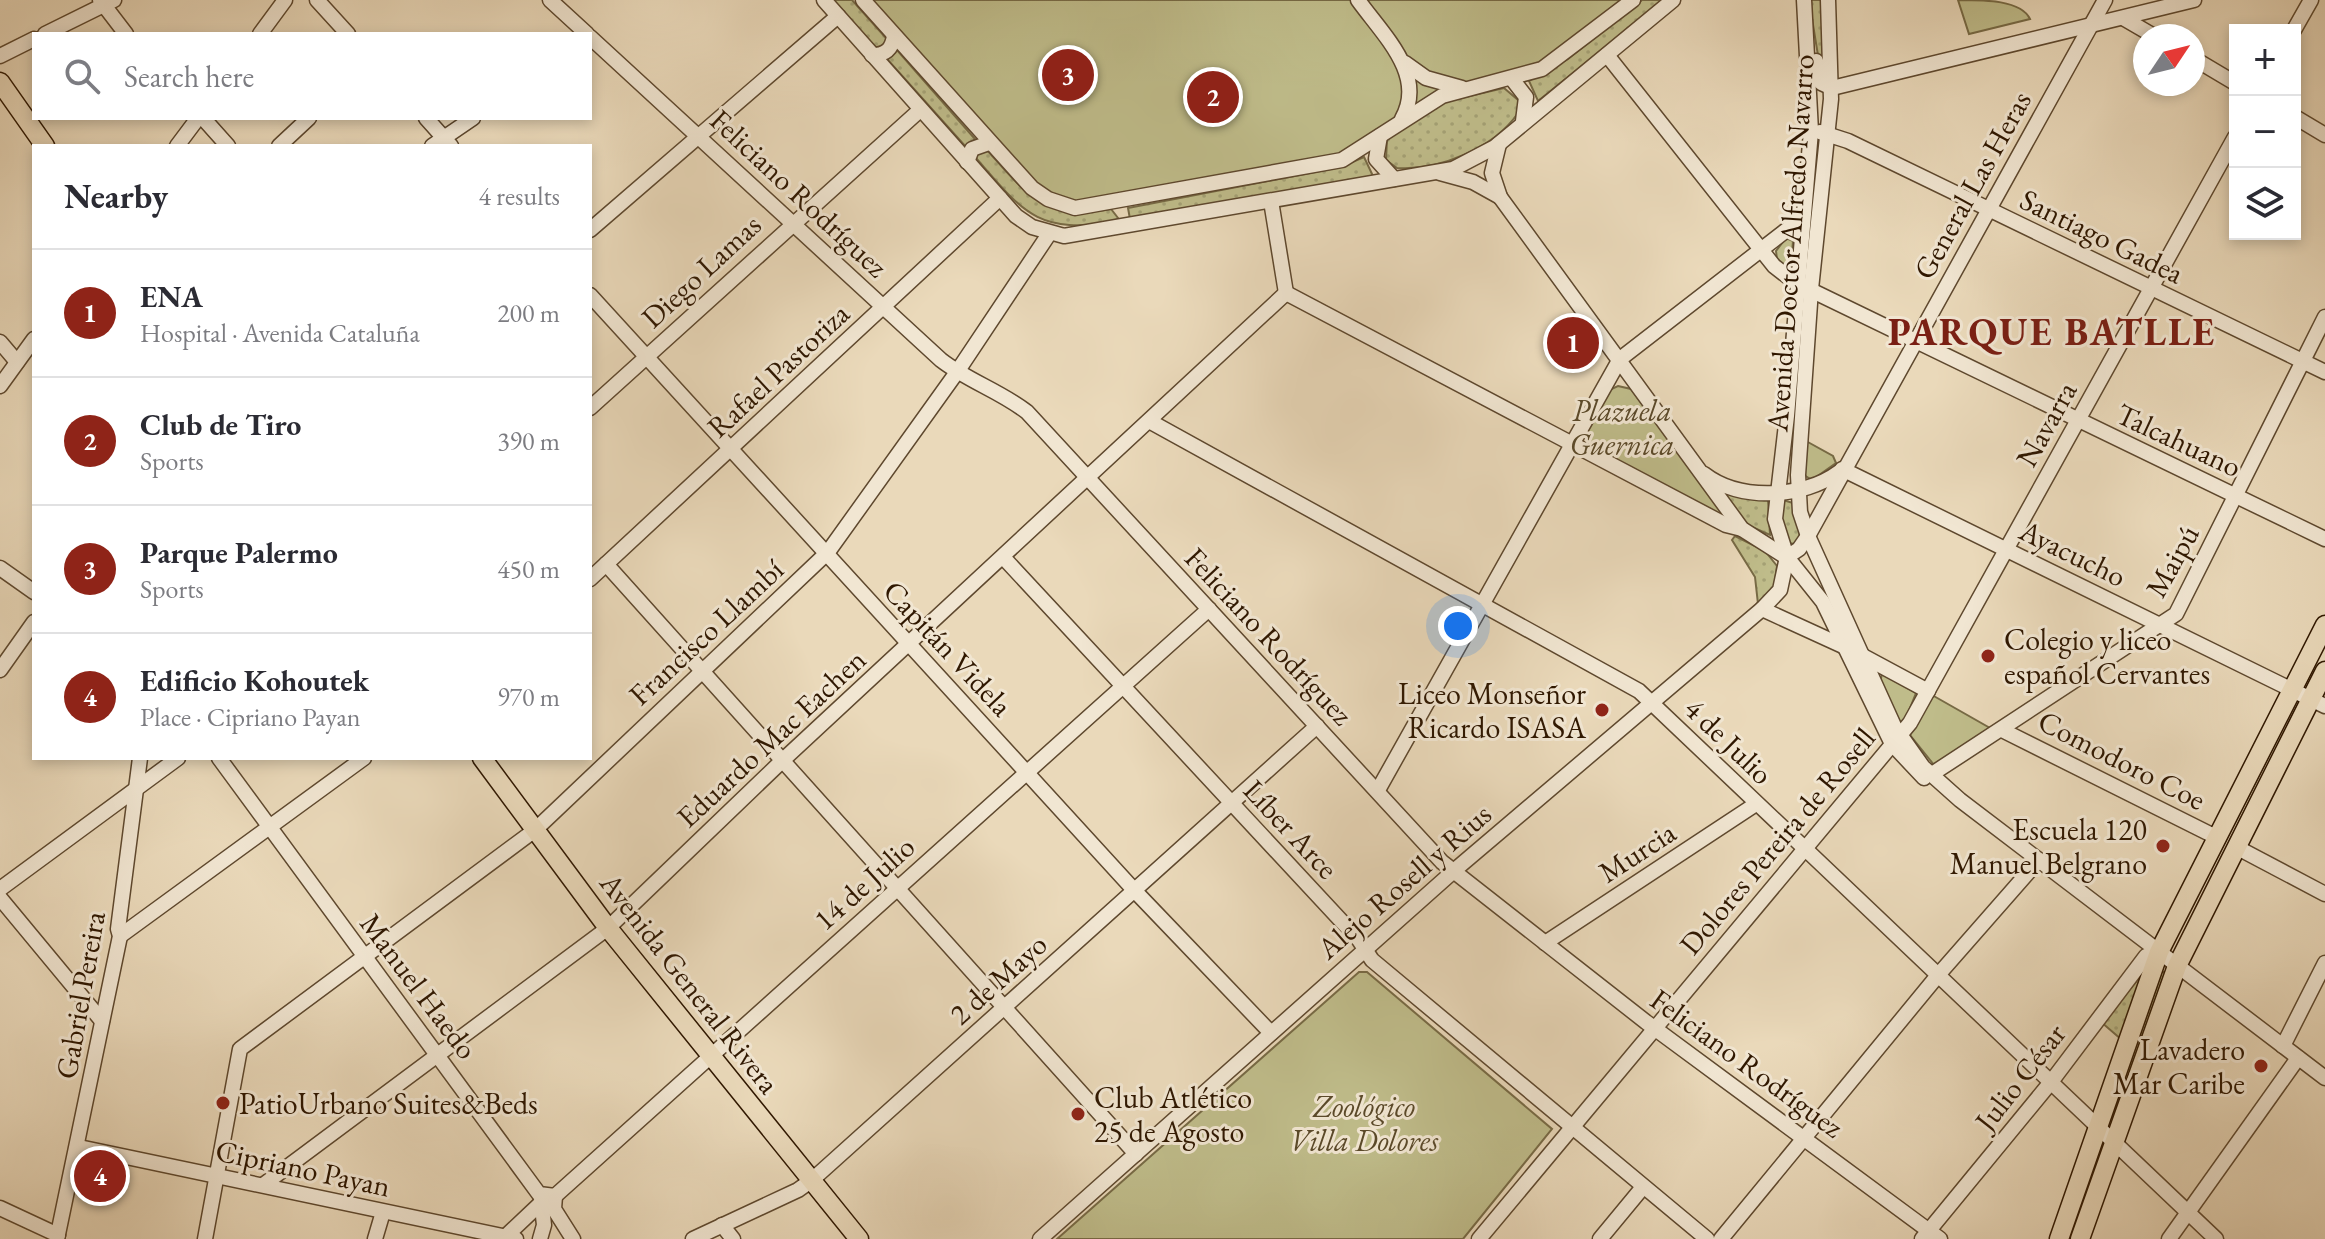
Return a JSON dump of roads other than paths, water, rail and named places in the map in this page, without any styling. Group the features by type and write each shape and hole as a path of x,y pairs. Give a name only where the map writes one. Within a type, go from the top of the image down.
{"main road":[{"path":"0,82 44,144"},
{"path":"2059,1239 2159,952 2325,625"},
{"path":"2080,1239 2177,966 2236,847 2318,702 2325,671"},
{"name":"Avenida General Rivera","path":"483,760 608,928 812,1180 855,1238"}],"street":[{"path":"261,32 285,0"},
{"path":"317,0 346,32"},
{"name":"Feliciano Rodríguez","path":"550,0 580,32"},
{"path":"824,0 1016,216 1049,234 1064,236 1440,173 1499,144 1673,0"},
{"path":"863,0 1032,188 1062,205 1075,208 1328,164 1353,155 1401,119 1463,88 1531,74 1553,62 1633,0"},
{"path":"1358,0 1401,61 1412,95 1401,119"},
{"name":"Avenida Doctor Alfredo Navarro","path":"1787,557 1775,519 1787,416 1811,131 1804,0"},
{"name":"Avenida Doctor Alfredo Navarro","path":"1828,0 1832,88 1811,289 1798,490 1808,536 1896,740"},
{"name":"General Las Heras","path":"1787,557 1799,549 1808,536 1842,469 2105,0"},
{"path":"1805,22 1815,38 1819,79 1832,88 2194,0"},
{"path":"2297,24 2311,0"},
{"path":"49,32 105,2 125,32"},
{"path":"592,228 838,16"},
{"path":"2123,18 2133,24"},
{"path":"872,55 885,53 893,45 894,36"},
{"path":"0,56 32,40"},
{"name":"Feliciano Rodríguez","path":"592,42 957,372 999,392 1027,412 1442,862 1456,869 1654,1028 1806,1137 1930,1236"},
{"path":"1607,55 1762,250 1782,274 1796,283"},
{"path":"1401,61 1426,78 1463,88"},
{"path":"2205,65 2229,79"},
{"path":"1512,79 1526,97 1523,122"},
{"name":"Diego Lamas","path":"592,406 791,223 920,110"},
{"path":"179,144 198,120"},
{"path":"202,120 226,144"},
{"path":"281,144 307,120"},
{"path":"427,120 443,144 471,120"},
{"path":"2301,121 2325,135"},
{"name":"Santiago Gadea","path":"1811,131 1828,133 2325,372"},
{"path":"1380,136 1376,159 1394,179"},
{"path":"967,162 972,149 989,143"},
{"path":"1499,144 1492,173 1500,197 1742,529"},
{"name":"Navarra","path":"1896,740 1928,691 2229,148"},
{"path":"1440,173 1473,182 1500,197"},
{"name":"Rafael Pastoriza","path":"592,577 1000,198"},
{"path":"1271,201 1286,293 1726,525 1742,529 1787,557 1823,602 1916,772 1952,798 1960,800"},
{"path":"1116,202 1124,214 1121,227"},
{"path":"1378,790 1620,359 1802,218"},
{"name":"Francisco Llambí","path":"216,1175 240,1049 535,830 828,552 957,372 1049,234"},
{"name":"Talcahuano","path":"1796,283 2325,539"},
{"name":"Eduardo Mac Eachen","path":"263,1185 608,928 783,760 1151,422 1286,293"},
{"name":"Capitán Videla","path":"592,297 1134,890 1271,1033"},
{"name":"Maipú","path":"1932,774 2176,614 2325,317"},
{"path":"0,342 17,362"},
{"path":"0,386 32,342"},
{"name":"4 de Julio","path":"1151,422 1639,691 2216,1239"},
{"path":"1703,472 1729,487 1778,492 1818,484 1842,469"},
{"name":"Ayacucho","path":"1842,469 2318,702"},
{"name":"Líber Arce","path":"1003,557 1232,803 1372,960 1707,1239"},
{"name":"Alejo Rosell y Rius","path":"1040,1239 1456,869 1762,609 1780,590 1787,557"},
{"path":"606,564 1136,1154"},
{"path":"0,568 32,591"},
{"name":"14 de Julio","path":"511,1238 545,1197 711,1057 1209,609"},
{"path":"1762,609 1845,647"},
{"path":"0,670 32,625"},
{"path":"1861,655 1928,691"},
{"name":"2 de Mayo","path":"693,1239 812,1180 1317,726"},
{"name":"Comodoro Coe","path":"2002,730 2218,838"},
{"path":"1896,740 1960,800 2325,1078"},
{"name":"Dolores Pereira de Rosell","path":"1479,1239 1896,740"},
{"name":"Gabriel Pereira","path":"58,1237 79,1147 120,936 118,929 140,760"},
{"path":"0,889 175,760"},
{"name":"Manuel Haedo","path":"220,760 554,1209 573,1239"},
{"path":"120,936 361,760"},
{"name":"Murcia","path":"1545,943 1756,804"},
{"path":"2236,847 2325,894"},
{"path":"1721,1239 1939,974 2039,860"},
{"path":"0,898 102,1021"},
{"name":"Julio César","path":"1930,1236 2146,956 2159,952"},
{"path":"2283,1046 2325,963"},
{"path":"2169,1239 2298,1058"},
{"name":"Cipriano Payan","path":"79,1147 511,1238"},
{"path":"205,1239 216,1175"},
{"path":"1600,1239 1643,1187"},
{"path":"540,1239 545,1197"},
{"path":"0,1208 58,1237"},
{"path":"375,1239 383,1212"},
{"path":"722,1225 733,1239"}],"place":[{"name":"Parque Palermo","path":"1068,75"},
{"name":"Club de Tiro","path":"1213,97"},
{"name":"ENA","path":"1573,343"},
{"name":"Colegio y liceo español Cervantes","path":"1988,656"},
{"name":"Liceo Monseñor Ricardo ISASA","path":"1602,710"},
{"name":"Escuela 120 Manuel Belgrano","path":"2163,846"},
{"name":"Lavadero Mar Caribe","path":"2261,1066"},
{"name":"PatioUrbano Suites&Beds","path":"223,1103"},
{"name":"Club Atlético 25 de Agosto","path":"1078,1114"},
{"name":"Edificio Kohoutek","path":"100,1176"}],"district":[{"name":"PARQUE BATLLE","path":"2052,331"}],"park label":[{"name":"Plazuela Guernica","path":"1622,427"},
{"name":"Zoológico Villa Dolores","path":"1364,1123"}]}
